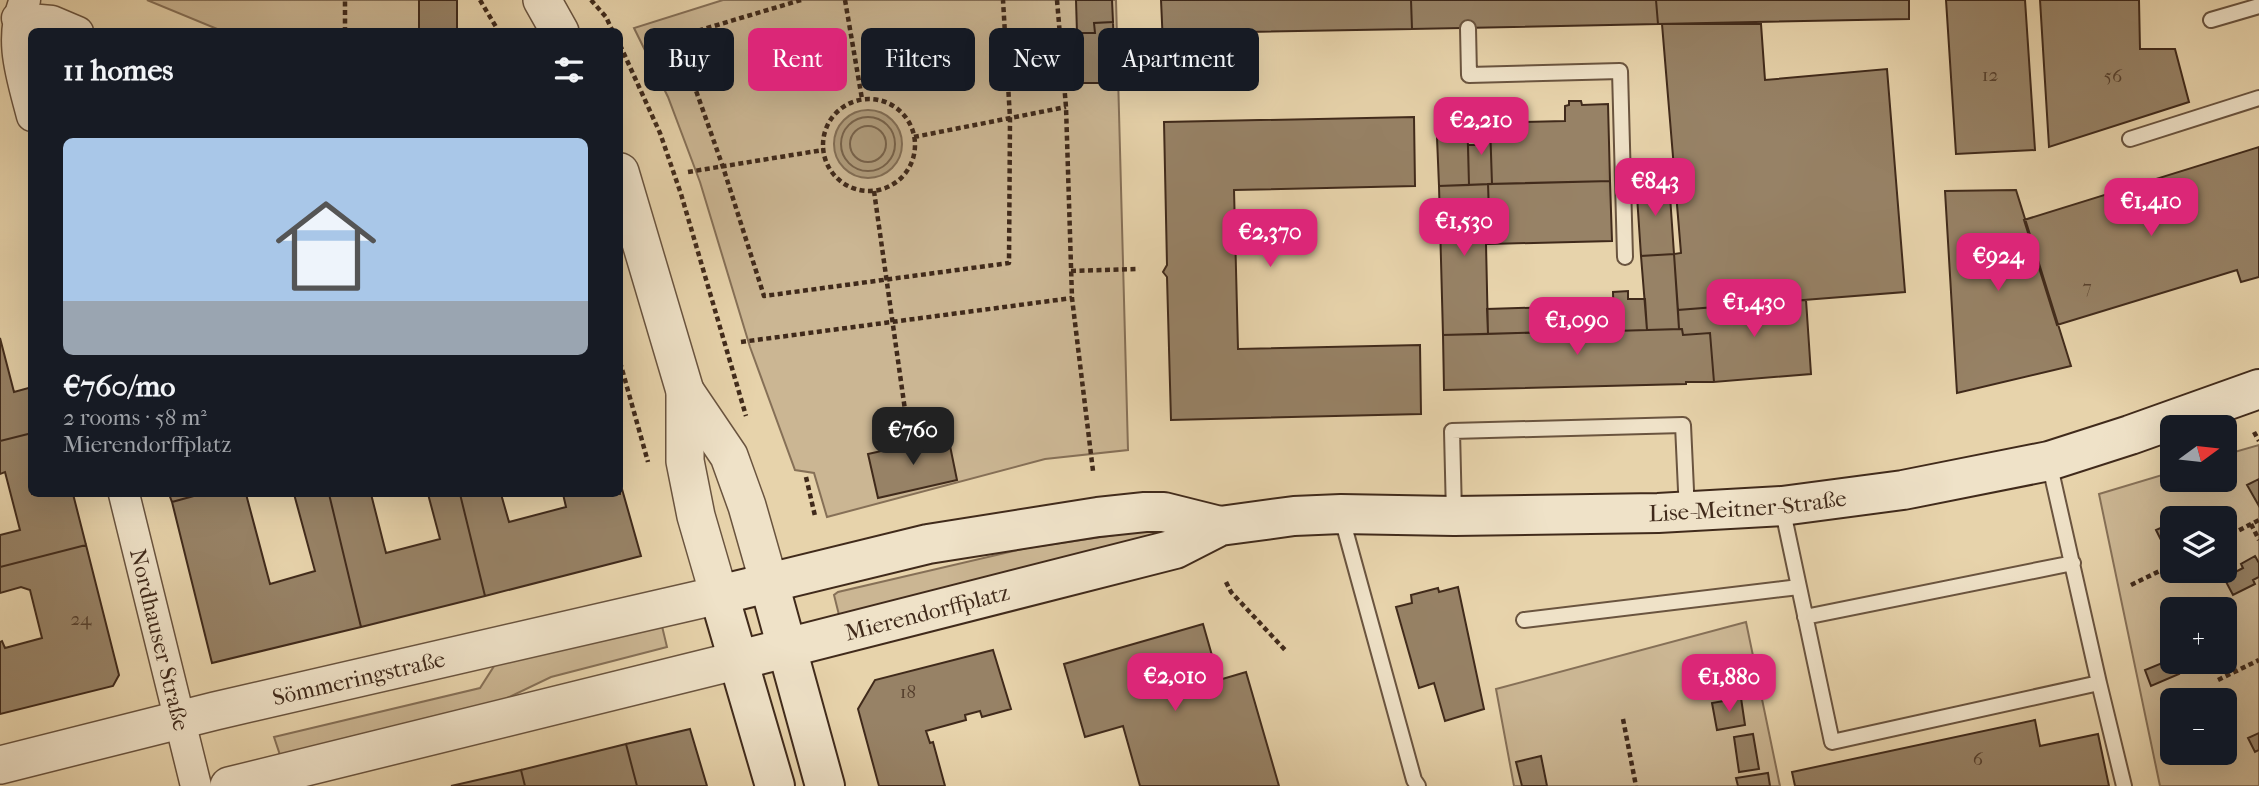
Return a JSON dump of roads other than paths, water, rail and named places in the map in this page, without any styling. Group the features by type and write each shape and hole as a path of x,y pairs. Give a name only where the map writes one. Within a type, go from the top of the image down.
{"main road":[{"name":"Lise-Meitner-Straße","path":"1114,564 1175,549 1220,526 1294,516 1687,512 1782,506 1903,490 2049,461 2259,389"},
{"name":"Lise-Meitner-Straße","path":"769,583 928,544 1098,517 1164,512 1220,526"},
{"name":"Mierendorffplatz","path":"739,660 1114,564"},
{"path":"775,786 719,595 769,583 825,786"}],"street":[{"path":"542,0 557,28"},
{"path":"28,100 19,64 14,7 69,28"},
{"path":"623,191 628,222 685,391 729,456 747,506 769,583"},
{"path":"685,391 685,461 696,516 719,595"},
{"name":"Nordhauser Straße","path":"125,497 196,786"},
{"name":"Sömmeringstraße","path":"0,765 180,720 719,595"},
{"path":"229,786 739,660"}],"lane":[{"path":"2211,20 2259,6"},
{"path":"1468,28 1469,75 1620,71 1625,257"},
{"path":"2130,139 2259,98"},
{"path":"1454,516 1452,431 1683,425 1687,512"},
{"path":"2049,461 2124,786"},
{"path":"1782,506 1832,741 2099,682"},
{"path":"1341,514 1413,779 1418,786"},
{"path":"1805,617 2073,563"},
{"path":"1524,620 1799,587"}],"water":[{"path":"868,110 881,113 892,120 899,131 902,144 899,157 892,168 881,175 868,178 855,175 844,168 837,157 834,144 837,131 844,120 855,113"}]}
